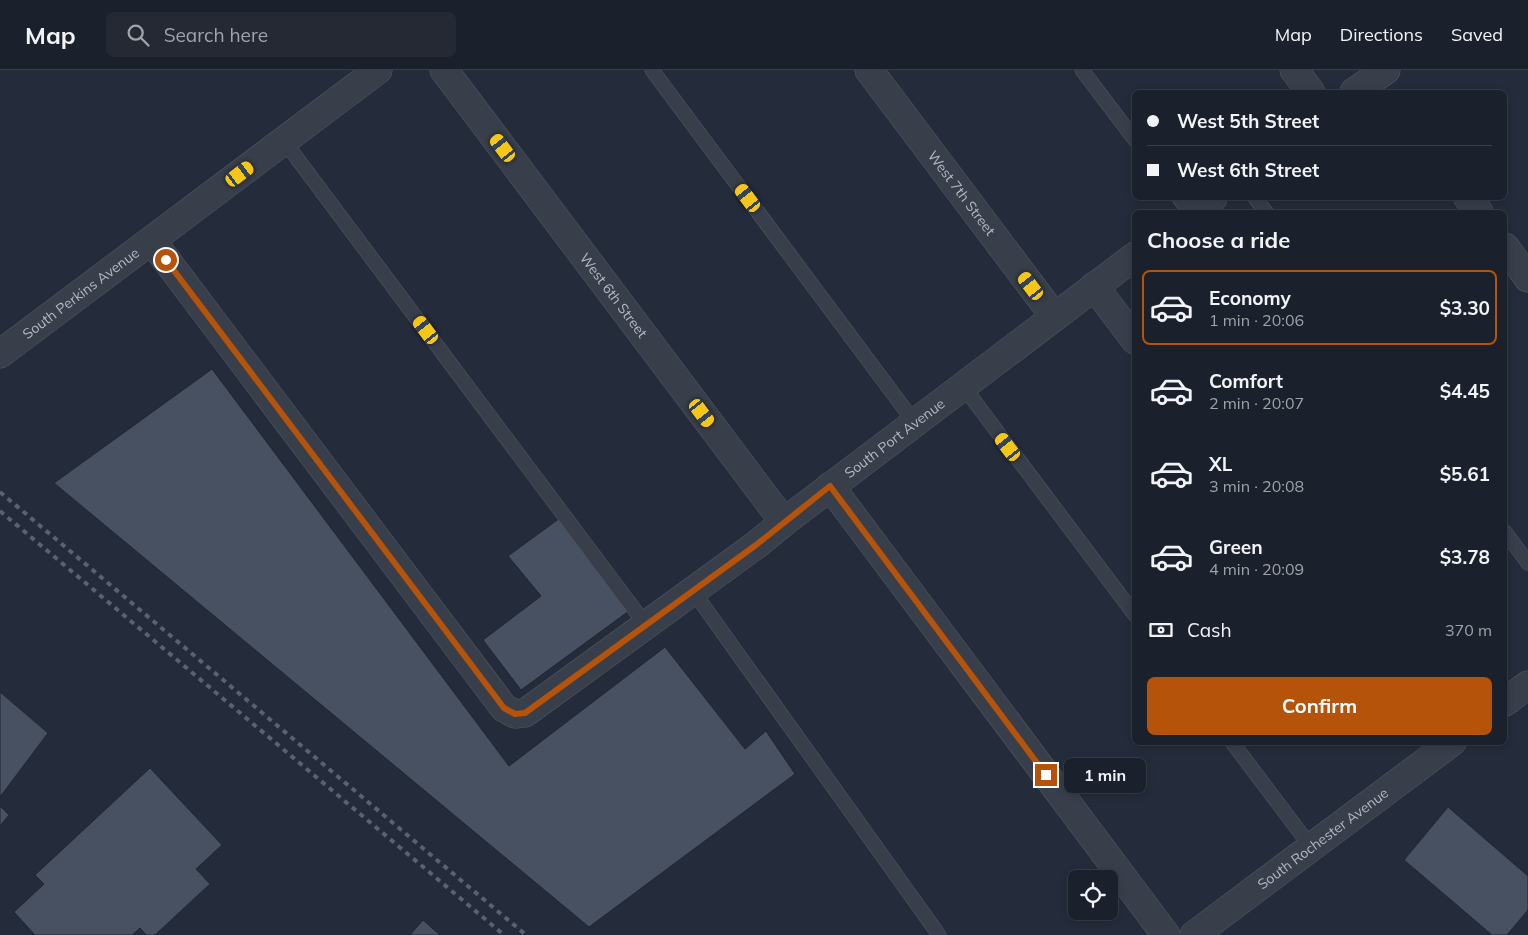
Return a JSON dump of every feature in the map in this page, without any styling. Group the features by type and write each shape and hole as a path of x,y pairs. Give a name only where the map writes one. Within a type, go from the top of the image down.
{"street":[{"name":"South Perkins Avenue","path":"0,354 378,70"},
{"name":"West 6th Street","path":"444,70 784,522"},
{"name":"West 7th Street","path":"869,70 1054,316"},
{"path":"1294,70 1309,90"},
{"path":"1359,90 1384,80"},
{"path":"1195,210 1210,200"},
{"path":"1470,200 1477,210"},
{"name":"South Port Avenue","path":"152,241 504,708 515,714 525,713 756,545 830,486 1132,258"},
{"path":"1507,250 1528,278"},
{"path":"1094,286 1132,336"},
{"path":"830,486 1166,935"},
{"path":"1507,701 1528,685"},
{"name":"South Rochester Avenue","path":"1194,935 1445,745"}],"lane":[{"path":"652,70 915,423"},
{"path":"1082,70 1132,136"},
{"path":"284,141 646,625"},
{"path":"1181,200 1190,210"},
{"path":"1257,200 1264,210"},
{"path":"963,386 1132,611"},
{"path":"1507,535 1528,563"},
{"path":"693,591 939,935"},
{"path":"1234,745 1311,847"}],"building":[{"path":"212,369 509,766 665,647 745,749 766,731 795,774 589,927 54,483"},
{"path":"564,515 633,608 521,690 483,640 541,596 508,556"},
{"path":"0,692 48,733 0,797"},
{"path":"150,768 222,845 196,869 210,884 155,935 146,935 140,928 132,935 35,935 14,912 44,884 35,875"},
{"path":"0,806 9,815 0,826"},
{"path":"1448,807 1528,876 1528,910 1507,935 1492,935 1404,860"},
{"path":"423,920 440,935 410,935"}],"railway":[{"path":"0,492 526,935"},
{"path":"0,511 504,935"}],"route":[{"path":"166,260 504,708 512,713 525,713 756,545 830,486 1046,775"}]}
